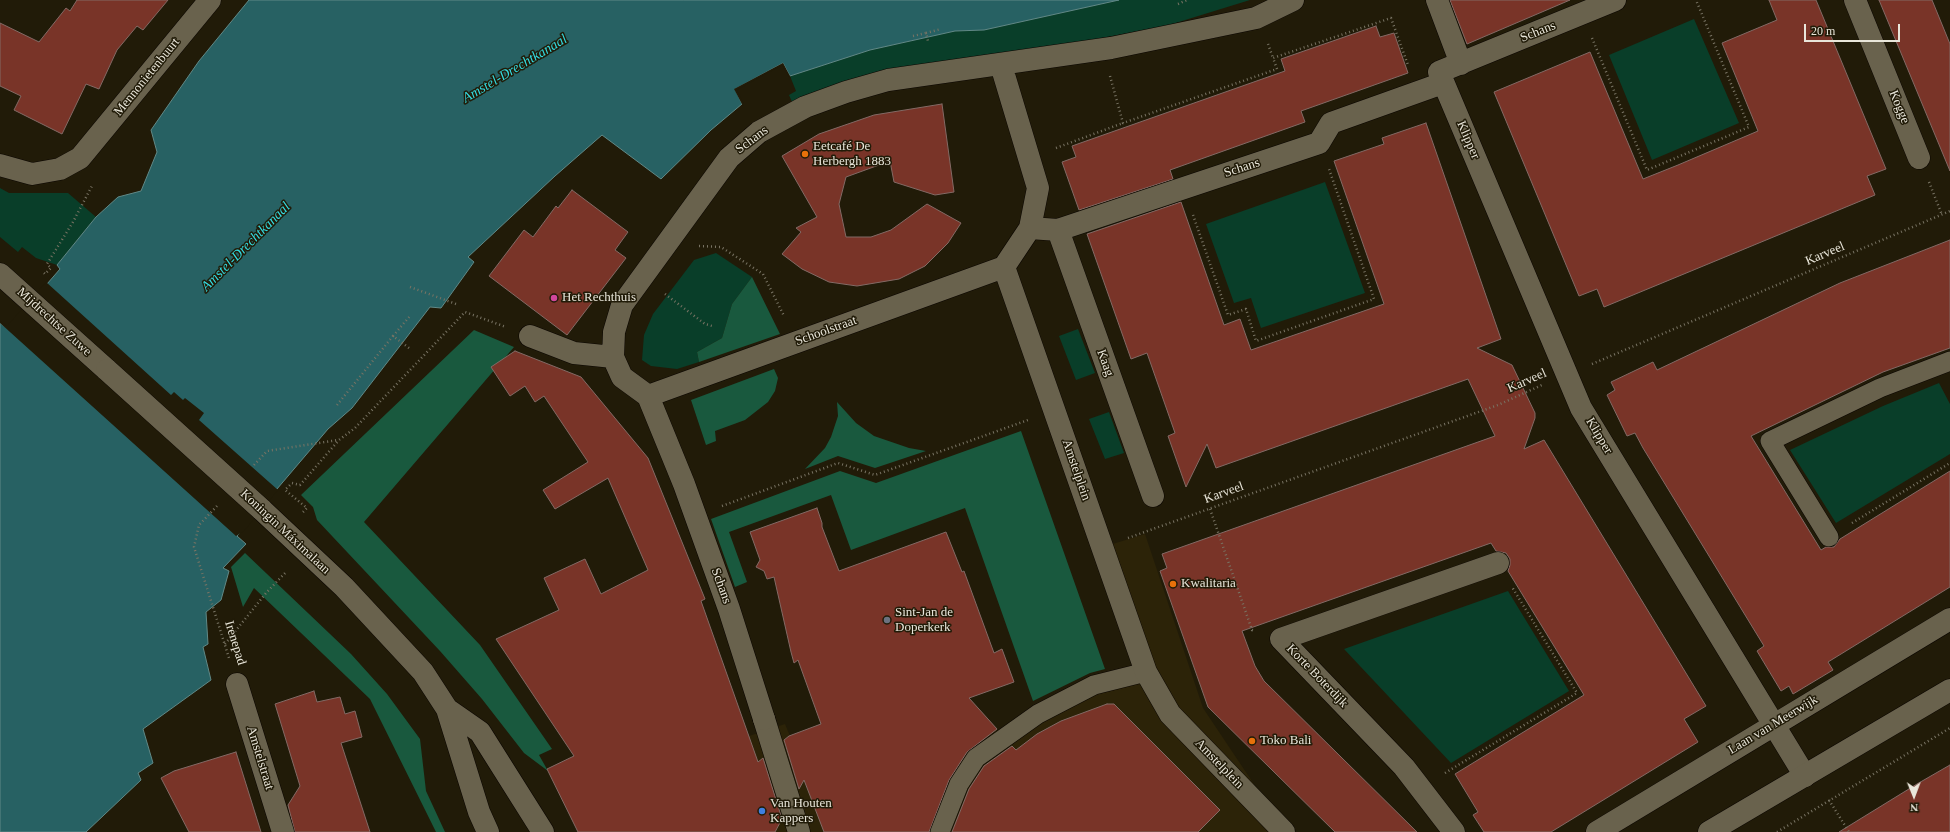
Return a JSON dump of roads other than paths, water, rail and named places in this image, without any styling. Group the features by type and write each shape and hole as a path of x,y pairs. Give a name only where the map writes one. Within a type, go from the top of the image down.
{"street":[{"name":"Mennonietenbuurt","path":"0,166 32,174 50,172 71,164 84,154 210,0"},
{"name":"Schans","path":"799,832 729,609 696,516 648,396 622,377 613,357 614,332 622,304 677,231 729,158 759,132 805,107 846,92 888,80 1001,65 1102,49 1256,18 1293,0"},
{"path":"1437,0 1461,64"},
{"name":"Schans","path":"1030,228 1058,230 1319,142 1331,123 1418,92 1461,64 1615,0"},
{"name":"Kogge","path":"1855,0 1919,158"},
{"path":"1001,65 1038,188 1030,228 1004,267"},
{"name":"Klipper","path":"1441,78 1581,408 1805,776"},
{"name":"Kaag","path":"1058,230 1152,496"},
{"name":"Schoolstraat","path":"648,396 1004,267"},
{"name":"Amstelplein","path":"1004,267 1146,672 1170,714 1284,832"},
{"name":"Mijdrechtse Zuwe","path":"1,274 107,370"},
{"path":"530,336 574,353 613,357"},
{"name":"Koningin Máximalaan","path":"107,370 261,509 344,587 422,672 446,709 479,812 488,832"},
{"name":"Korte Boterdijk","path":"1454,832 1404,767 1281,639 1498,563"},
{"name":"Laan van Meerwijk","path":"1597,832 1950,619"},
{"name":"Amstelstraat","path":"237,684 283,832"},
{"path":"1709,832 1950,690"},
{"name":"Koningin Máximalaan","path":"446,709 480,732 543,832"}],"lane":[{"path":"1830,537 1770,441 1880,388 1950,361"},
{"path":"940,832 959,784 976,758 1038,714 1094,685 1146,672"}],"water":[{"name":"Amstel-Drechtkanaal","path":"249,0 1119,0 984,30 955,31 870,50 790,76 783,63 735,89 742,104 711,130 661,179 602,135 555,176 468,257 474,262 441,308 430,307 352,408 328,429 237,536 246,544 223,568 229,571 221,600 206,612 208,644 203,647 211,680 143,729 153,763 138,773 141,780 86,832 0,832 0,323 8,329 60,269 57,265 96,217 118,197 141,191 157,152 151,130 199,61"}],"place":[{"name":"Eetcafé De Herbergh 1883","path":"805,154"},
{"name":"Het Rechthuis","path":"554,298"},
{"name":"Kwalitaria","path":"1173,584"},
{"name":"Sint-Jan de Doperkerk","path":"887,620"},
{"name":"Toko Bali","path":"1252,741"},
{"name":"Van Houten Kappers","path":"762,811"}]}
